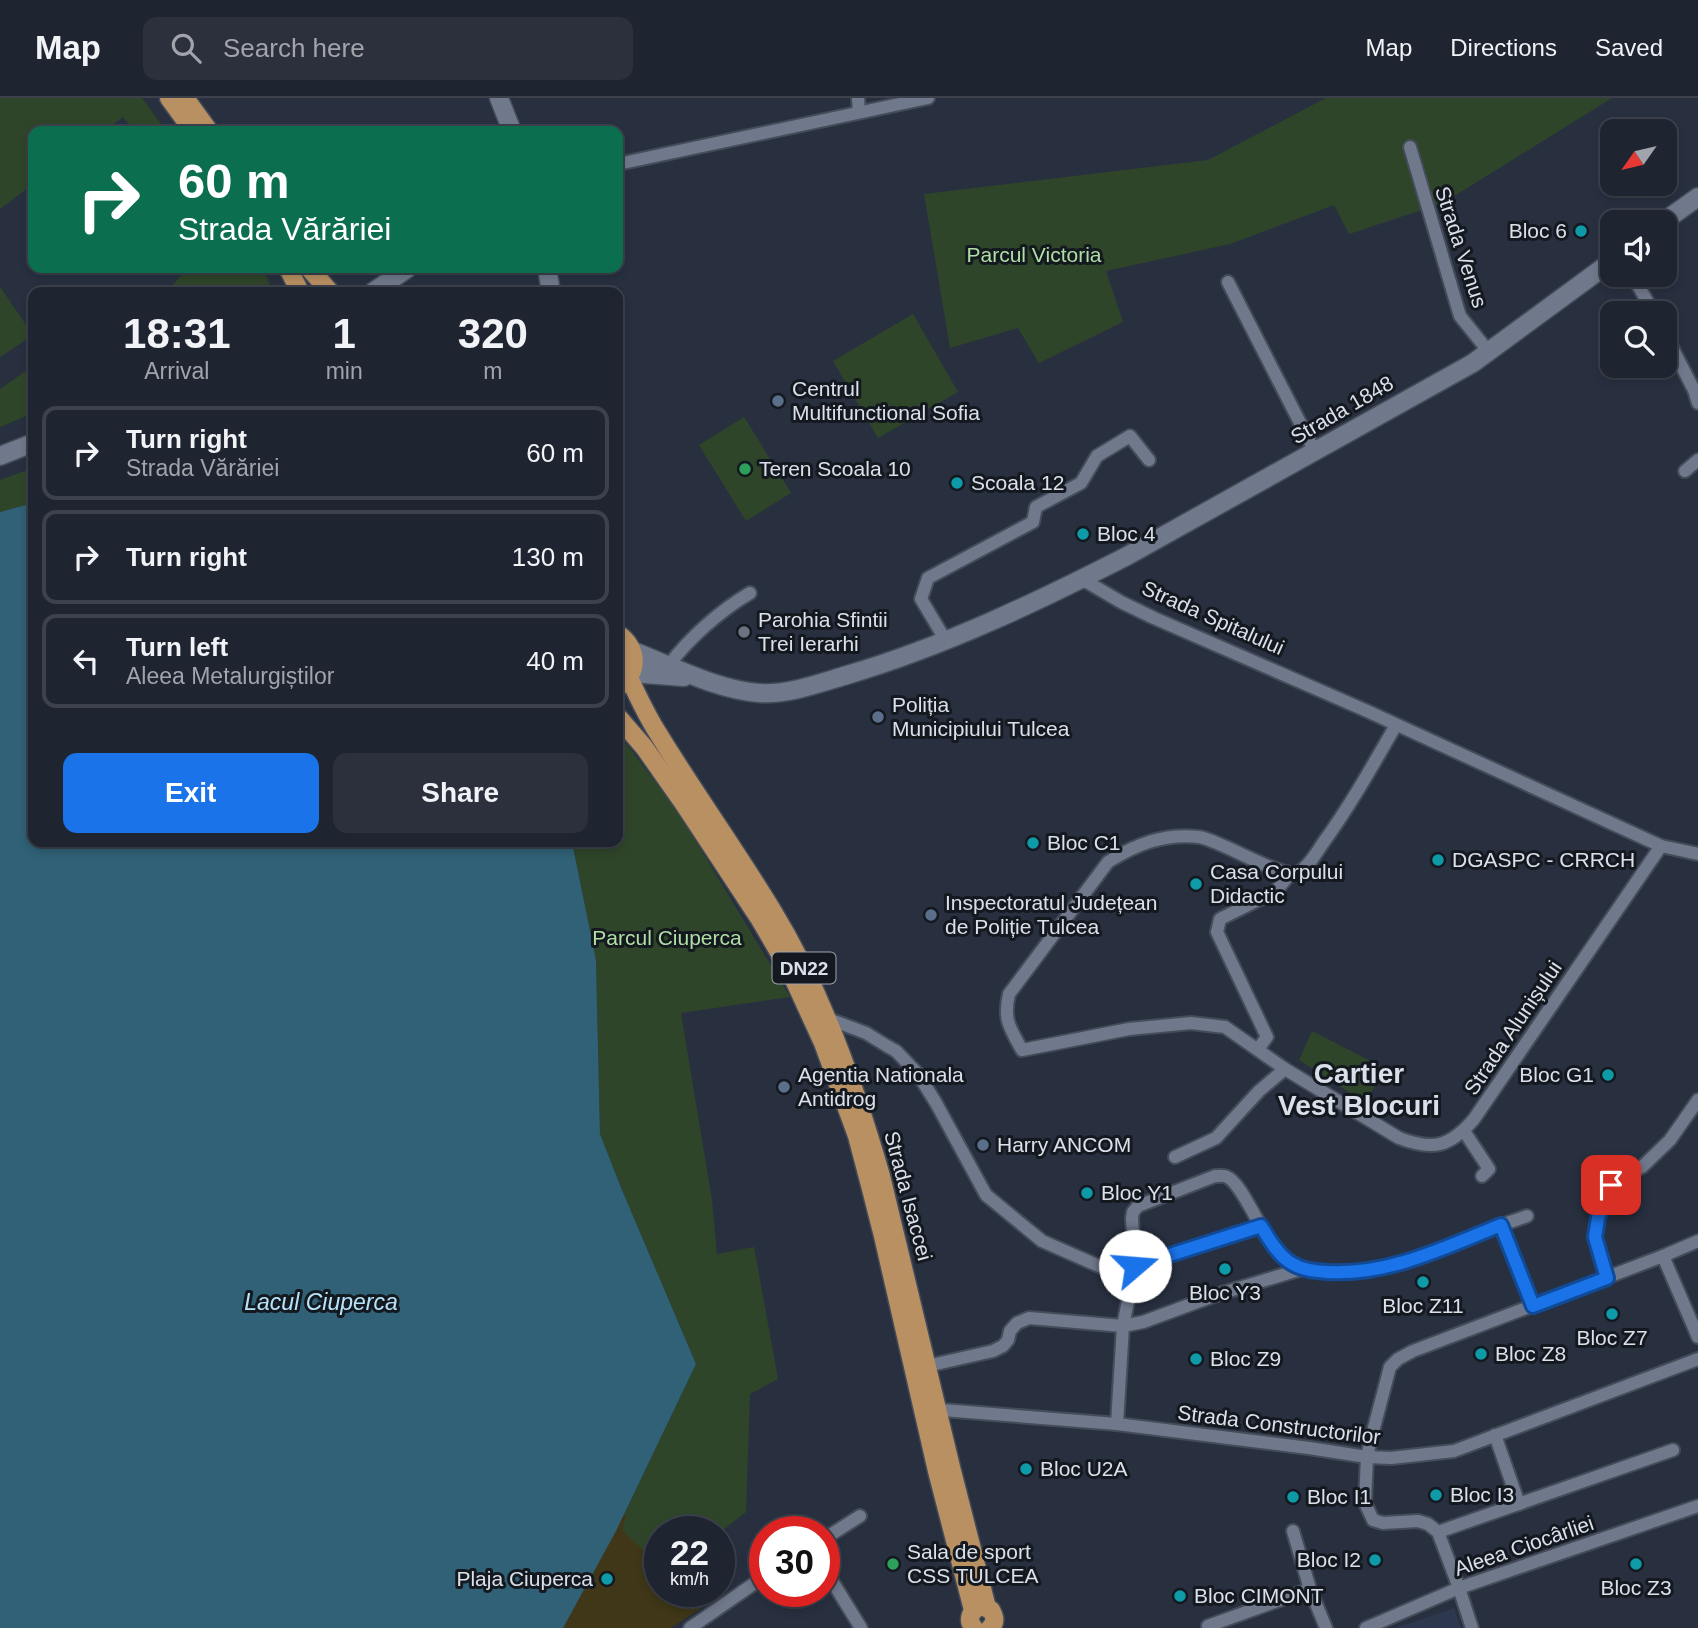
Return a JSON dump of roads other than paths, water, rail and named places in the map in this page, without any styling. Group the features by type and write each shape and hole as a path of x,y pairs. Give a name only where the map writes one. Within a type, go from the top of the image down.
{"main road":[{"path":"169,98 189,126"},
{"path":"185,98 205,126"},
{"path":"499,98 510,126"},
{"path":"1677,212 1698,197"},
{"name":"Strada 1848","path":"1082,579 1315,452 1489,352 1600,270"},
{"path":"313,273 326,287"},
{"path":"380,287 401,273"},
{"path":"0,456 28,445"},
{"path":"633,651 701,679 743,691 776,693 873,667 946,641 1082,579"},
{"path":"623,638 633,651 634,666 626,680"},
{"path":"626,680 701,679"},
{"name":"Strada Isaccei","path":"626,680 772,910 804,969 837,1041 868,1132 896,1235 927,1366 930,1409"},
{"name":"Strada Isaccei","path":"623,724 644,747 759,918 790,971 814,1020 857,1136 930,1409 975,1620"},
{"name":"DN22","path":"975,1620 992,1611 995,1618 990,1628"}],"street":[{"path":"858,98 859,112"},
{"path":"623,163 928,98"},
{"name":"Strada Venus","path":"1410,147 1460,316 1489,352"},
{"path":"1228,282 1315,452"},
{"path":"1677,357 1698,403"},
{"path":"946,641 921,599 928,578 1033,522 1036,507 1081,483 1097,456 1130,436 1149,460"},
{"path":"1685,471 1698,460"},
{"name":"Strada Spitalului","path":"1082,579 1154,618 1661,846 1698,854"},
{"path":"669,665 689,642 750,593"},
{"path":"1258,1049 1267,1037 1217,932 1220,919 1276,891 1291,873 1297,873 1312,858 1339,821 1396,725"},
{"name":"Strada Alunișului","path":"1291,873 1201,837 1173,836 1149,840 1127,849 1108,862 1009,994 1005,1010 1009,1025 1022,1050 1129,1029 1191,1023 1225,1027 1285,1069 1399,1138 1427,1146 1440,1144 1454,1138 1474,1119 1661,846"},
{"path":"826,1017 866,1033 896,1051 918,1074 986,1195 1042,1241 1133,1281"},
{"path":"1175,1157 1216,1138 1259,1091 1285,1069"},
{"path":"1607,1278 1595,1237 1598,1218 1611,1185 1625,1174 1642,1167 1661,1149 1698,1100"},
{"path":"1464,1130 1489,1169 1482,1176"},
{"path":"1117,1424 1123,1325 1135,1266 1132,1218 1138,1206 1215,1176 1228,1177 1272,1244 1288,1261 1302,1269 1337,1273 1391,1266 1527,1216"},
{"path":"1501,1225 1533,1306"},
{"path":"1135,1266 1261,1226"},
{"path":"1472,1628 1438,1532 1428,1524 1418,1521 1383,1523 1373,1520 1365,1503 1367,1457 1391,1367 1398,1359 1413,1351 1698,1241"},
{"path":"1663,1256 1698,1337"},
{"path":"927,1366 993,1351 1003,1346 1017,1323 1029,1318 1123,1325 1143,1322 1219,1294 1302,1269"},
{"name":"Strada Constructorilor","path":"930,1409 1117,1424 1391,1458 1454,1451 1698,1359"},
{"path":"1495,1435 1519,1504"},
{"path":"1438,1532 1673,1450"},
{"name":"Aleea Ciocârliei","path":"1366,1628 1460,1588 1698,1506"},
{"path":"840,1529 860,1516"},
{"path":"1293,1531 1310,1589 1326,1628"},
{"path":"690,1628 749,1587"},
{"path":"1209,1626 1310,1589"},
{"path":"840,1594 861,1628"}],"water":[{"name":"Lacul Ciuperca","path":"28,504 28,847 573,847 596,960 600,1134 696,1364 616,1531 563,1628 0,1628 0,512"}],"place":[{"name":"Bloc 6","path":"1581,231"},
{"name":"Centrul Multifunctional Sofia","path":"778,401"},
{"name":"Teren Scoala 10","path":"745,469"},
{"name":"Scoala 12","path":"957,483"},
{"name":"Bloc 4","path":"1083,534"},
{"name":"Parohia Sfintii Trei Ierarhi","path":"744,632"},
{"name":"Poliția Municipiului Tulcea","path":"878,717"},
{"name":"Bloc C1","path":"1033,843"},
{"name":"DGASPC - CRRCH","path":"1438,860"},
{"name":"Casa Corpului Didactic","path":"1196,884"},
{"name":"Inspectoratul Județean de Poliție Tulcea","path":"931,915"},
{"name":"Bloc G1","path":"1608,1075"},
{"name":"Agentia Nationala Antidrog","path":"784,1087"},
{"name":"Harry ANCOM","path":"983,1145"},
{"name":"Bloc Y1","path":"1087,1193"},
{"name":"Bloc Y3","path":"1225,1269"},
{"name":"Bloc Z11","path":"1423,1282"},
{"name":"Bloc Z7","path":"1612,1314"},
{"name":"Bloc Z8","path":"1481,1354"},
{"name":"Bloc Z9","path":"1196,1359"},
{"name":"Bloc U2A","path":"1026,1469"},
{"name":"Bloc I3","path":"1436,1495"},
{"name":"Bloc I1","path":"1293,1497"},
{"name":"Bloc I2","path":"1375,1560"},
{"name":"Sala de sport CSS TULCEA","path":"893,1564"},
{"name":"Bloc Z3","path":"1636,1564"},
{"name":"Plaja Ciuperca","path":"607,1579"},
{"name":"Bloc CIMONT","path":"1180,1596"}],"district":[{"name":"Cartier Vest Blocuri","path":"1359,1089"}],"park label":[{"name":"Parcul Victoria","path":"1034,255"},
{"name":"Parcul Ciuperca","path":"667,938"}]}
